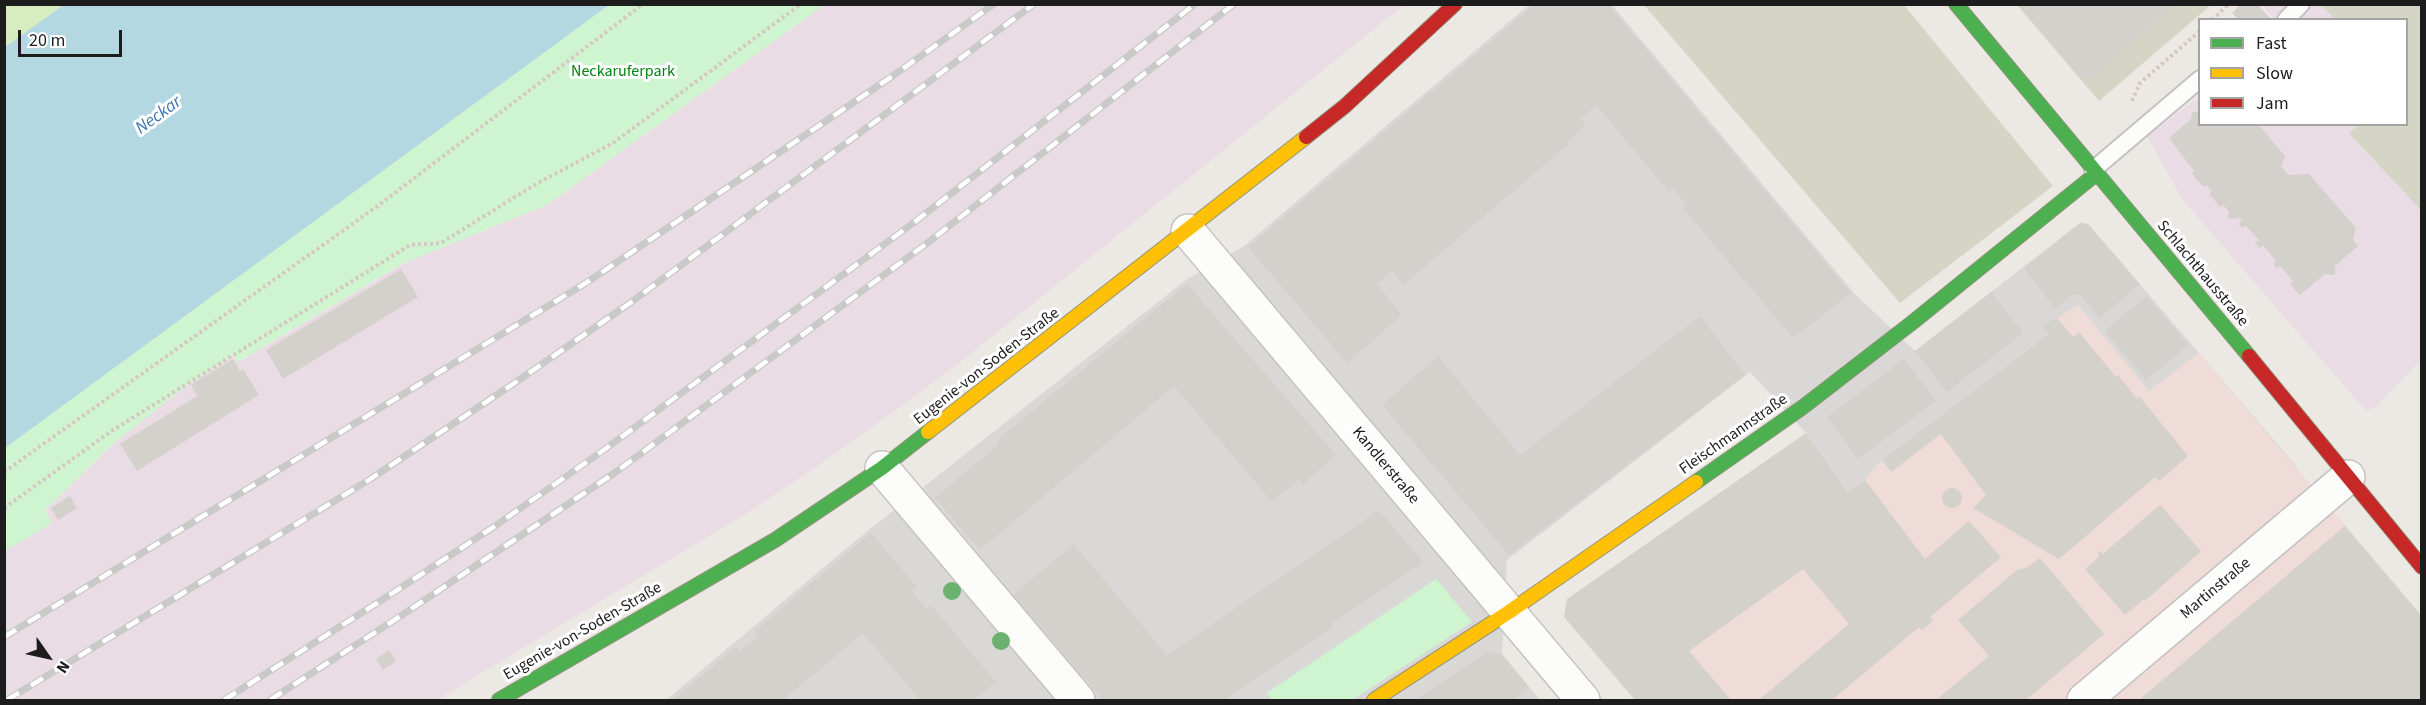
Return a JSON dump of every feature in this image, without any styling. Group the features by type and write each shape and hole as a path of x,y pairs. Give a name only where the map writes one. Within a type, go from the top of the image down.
{"main road":[{"name":"Eugenie-von-Soden-Straße","path":"515,696 776,540 882,468 1345,106 1455,4"},
{"name":"Schlachthausstraße","path":"1956,4 2323,444 2421,567"},
{"name":"Fleischmannstraße","path":"1374,700 1509,612 1803,407 1913,322 2095,172"}],"street":[{"name":"Kandlerstraße","path":"1188,231 1583,700"},
{"path":"882,468 1078,700"},
{"name":"Martinstraße","path":"2084,700 2348,477"}],"lane":[{"path":"2288,18 2301,4"},
{"path":"2095,172 2198,80"}],"path":[{"path":"4,471 379,206 643,4"},
{"path":"4,508 113,430 410,245 441,243 536,184 613,143 801,4"},
{"path":"2214,18 2229,4"}],"shaded area":[{"path":"2268,4 2421,5 2421,360 2376,407 2366,411 2182,199 2147,136 2198,98 2198,126 2408,126 2408,18 2273,18 2264,8"},
{"path":"824,5 1404,5 968,356 896,410 744,515 437,700 5,700 4,551 52,523 44,511 115,442 189,384 234,356 239,362 404,263 547,205"},
{"path":"1529,5 1612,5 1855,294 1915,351 2080,223 2088,224 2298,468 2149,392 2078,305 2058,319 2048,334 1882,460 1865,480 1848,492 1806,433 1750,372 1507,560 1502,654 1540,700 666,700 860,537 1186,280 1244,246"},
{"path":"1644,5 1904,5 2053,186 1900,303"},
{"path":"2017,5 2211,5 2099,101"},
{"path":"2321,5 2421,5 2421,210 2349,133 2358,126 2408,126 2408,18 2334,18"},
{"path":"2078,305 2149,391 2199,353 2421,615 2421,700 1635,700 1564,617 1567,599 1806,433 1849,492 1865,480 1882,460 2047,334 2042,327"}],"green space":[{"path":"5,4 65,4 65,5 5,47"},
{"name":"Neckaruferpark","path":"609,5 824,5 547,205 404,263 238,362 234,356 189,384 115,442 45,510 52,523 5,551 4,448"},
{"path":"1436,579 1472,622 1352,700 1272,700 1267,693"}],"water":[{"name":"Neckar","path":"65,4 609,5 5,448 5,47"}],"building":[{"path":"1535,4 1608,4 1851,293 1793,338 1683,208 1687,206 1673,188 1669,192 1596,105 1581,119 1586,125 1567,142 1569,144 1403,285 1392,271 1377,284 1402,315 1347,363 1248,247"},
{"path":"2019,4 2178,4 2086,83"},
{"path":"2241,4 2257,4 2270,18 2237,18 2232,13"},
{"path":"2192,112 2198,112 2198,126 2260,126 2285,156 2281,166 2288,175 2309,174 2356,228 2353,240 2358,246 2335,266 2335,275 2325,274 2300,295 2290,284 2293,281 2280,266 2277,269 2273,263 2276,261 2263,245 2260,248 2255,243 2259,240 2246,226 2242,228 2239,224 2242,221 2239,217 2228,218 2229,211 2223,205 2220,207 2209,194 2212,191 2206,185 2204,187 2192,174 2194,171 2169,138 2191,119"},
{"path":"2080,223 2088,224 2140,284 2100,318 2080,295 2072,295 2055,309 2024,268"},
{"path":"401,269 418,297 283,379 266,350"},
{"path":"1187,284 1336,455 1303,484 1298,480 1272,502 1174,386 980,550 935,498 1000,443 998,440 1014,426"},
{"path":"1991,292 2023,333 1947,392 1915,351"},
{"path":"2147,296 2188,345 2146,380 2105,331"},
{"path":"1700,316 1745,375 1509,555 1382,405 1438,356 1520,455"},
{"path":"2053,319 2058,319 2073,337 2079,332 2116,377 2118,375 2137,399 2139,396 2188,456 2159,481 2155,477 2059,559 1973,508 1986,495 1941,434 1891,472 1882,460 2048,334 2042,327"},
{"path":"233,359 240,371 243,369 259,395 137,471 120,444 197,396 191,385"},
{"path":"1904,359 1936,401 1858,459 1827,417"},
{"path":"1806,433 1848,492 1865,480 1925,559 1969,521 2001,557 1930,617 1933,621 1922,630 1919,627 1832,700 1759,700 1849,624 1803,569 1689,651 1731,700 1635,700 1564,617 1567,599"},
{"path":"1952,488 1959,491 1962,498 1959,505 1952,508 1945,505 1942,498 1945,491"},
{"path":"70,496 77,508 58,520 51,508"},
{"path":"2160,505 2201,551 2145,601 2144,599 2125,615 2085,569 2100,556 2098,553 2101,551 2103,554"},
{"path":"1379,510 1423,562 1331,624 1333,627 1224,700 1103,700 1013,595 1074,544 1167,655"},
{"path":"2345,526 2421,615 2421,700 2139,700"},
{"path":"871,533 917,587 912,591 926,609 931,605 996,682 974,700 920,700 863,633 783,700 673,700 736,647 739,652 758,637 754,632"},
{"path":"2040,558 2104,634 2026,700 1936,700 1989,656 1958,620 2017,570 2028,567"},
{"path":"389,650 396,661 383,670 376,659"},
{"path":"1487,652 1502,654 1529,687 1513,700 1415,700"}],"railway":[{"path":"4,637 589,281 894,75 994,4"},
{"path":"7,700 369,480 516,382 630,303 1034,4"},
{"path":"224,700 495,526 601,452 912,224 1195,4"},
{"path":"270,700 613,474 926,244 1234,4"}],"traffic: fast":[{"path":"1956,4 2249,356"},
{"path":"1696,482 1803,407 1913,322 2096,174"},
{"path":"499,700 775,540 882,468 928,432"}],"traffic: slow":[{"path":"928,432 1306,137"},
{"path":"1374,700 1509,612 1696,482"}],"traffic: jam":[{"path":"1306,137 1345,106 1455,4"},
{"path":"2249,356 2422,567"}]}
